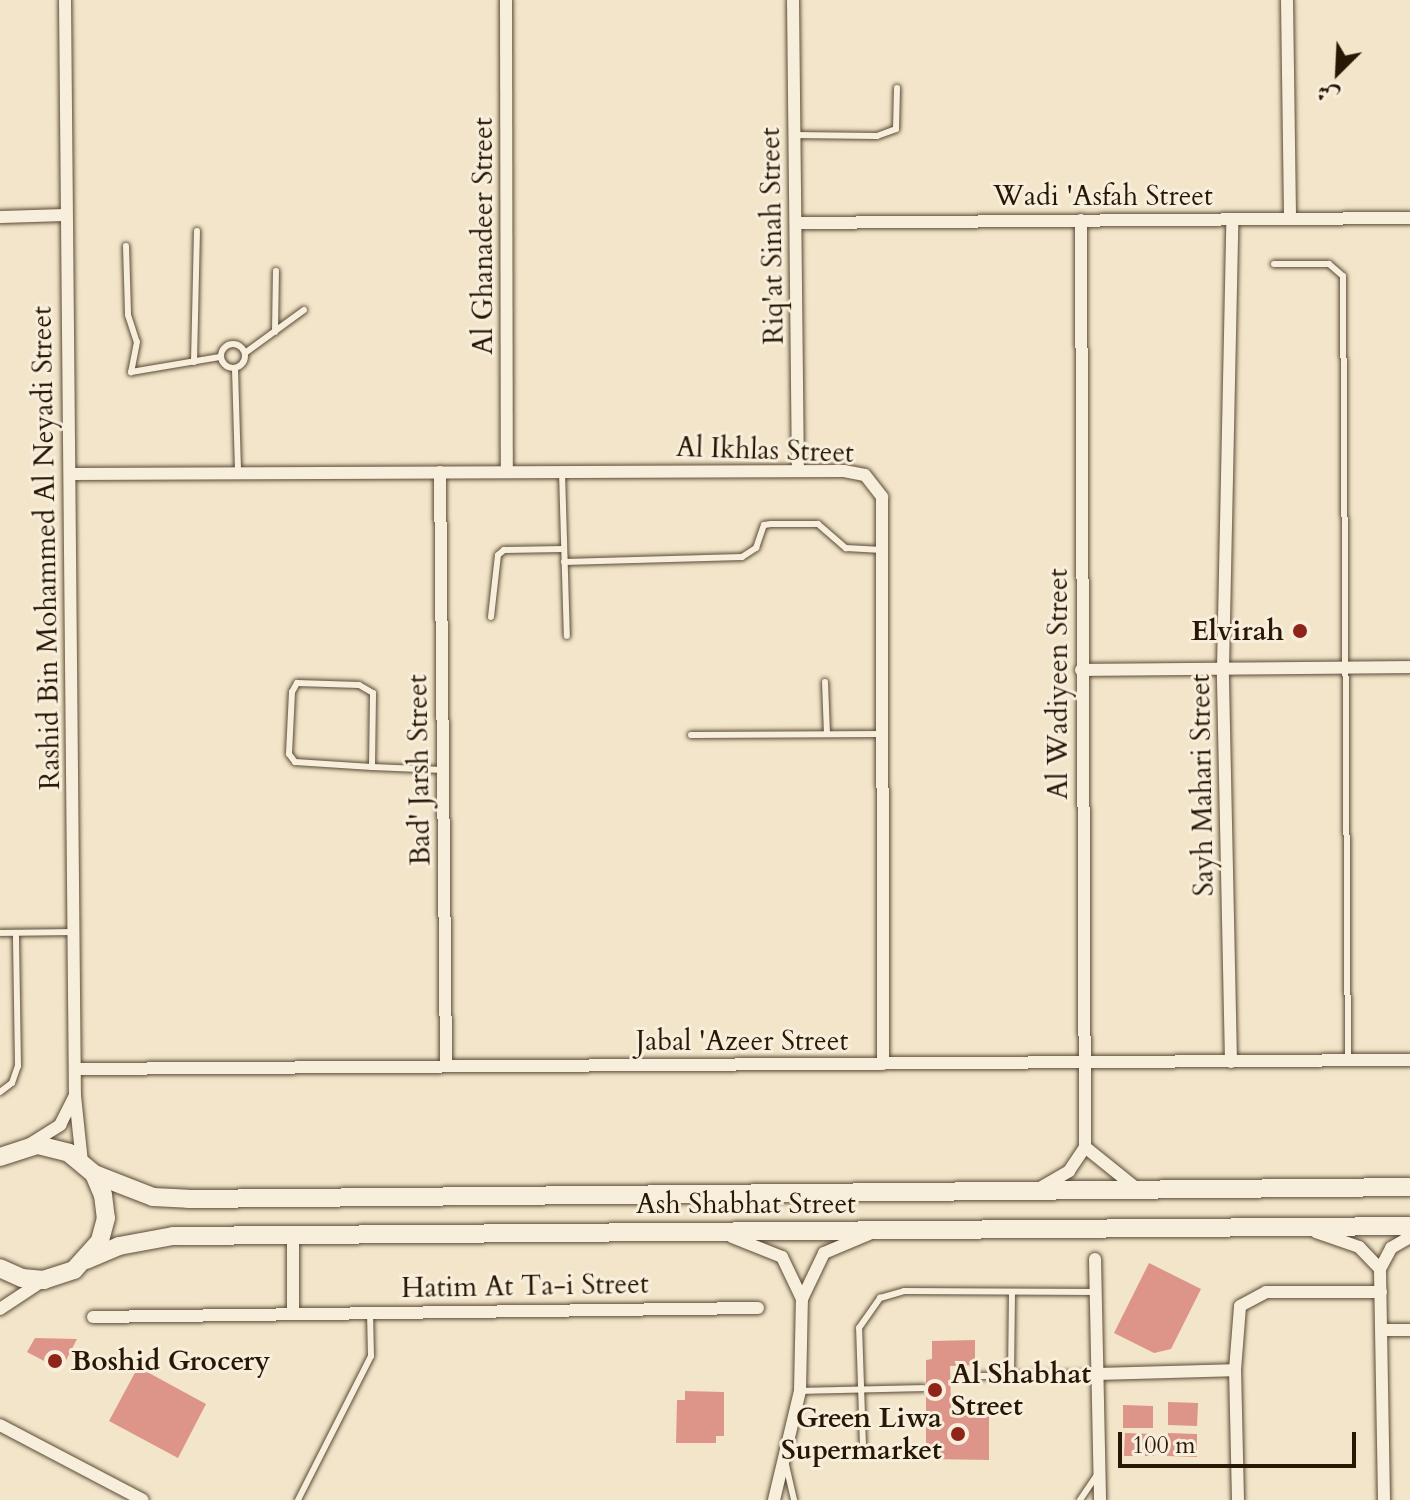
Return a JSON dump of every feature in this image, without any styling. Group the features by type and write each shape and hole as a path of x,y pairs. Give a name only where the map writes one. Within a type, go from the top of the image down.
{"street":[{"name":"Rashid Bin Mohammed Al Neyadi Street","path":"65,0 75,1096 88,1168"},
{"name":"Al Ghanadeer Street","path":"506,0 507,472"},
{"name":"Riq'at Sinah Street","path":"793,0 798,471"},
{"path":"1287,0 1290,219"},
{"path":"0,217 66,215"},
{"name":"Wadi 'Asfah Street","path":"796,223 1410,218"},
{"name":"Al Wadiyeen Street","path":"1081,220 1085,1147"},
{"name":"Sayh Mahari Street","path":"1231,1062 1223,668 1232,220"},
{"name":"Al Ikhlas Street","path":"70,474 798,471 865,475 882,497 883,1064"},
{"name":"Bad' Jarsh Street","path":"440,472 446,1066"},
{"path":"1081,670 1410,667"},
{"name":"Jabal 'Azeer Street","path":"75,1069 1410,1060"},
{"path":"0,1157 48,1136 75,1096"},
{"name":"Ash Shabhat Street","path":"21,1147 54,1147 88,1168 153,1197 188,1199 1410,1187"},
{"path":"1037,1190 1069,1171 1085,1147 1136,1188"},
{"path":"86,1260 100,1241 106,1218 88,1168"},
{"name":"Ash Shabhat Street","path":"44,1280 119,1246 173,1236 1410,1226"},
{"path":"1299,1228 1359,1247 1380,1269"},
{"path":"774,1500 786,1465 800,1391 802,1299 824,1253 880,1231"},
{"path":"711,1232 772,1249 787,1265 802,1299"},
{"path":"293,1233 293,1312"},
{"path":"1384,1500 1380,1269 1391,1248 1410,1237"},
{"path":"1095,1259 1094,1374 1100,1500"},
{"path":"0,1268 22,1278 44,1280"},
{"path":"0,1309 44,1280"},
{"path":"1238,1500 1237,1316 1256,1294 1381,1292"},
{"name":"Hatim At Ta-i Street","path":"93,1317 758,1308"},
{"path":"1383,1330 1410,1330"},
{"path":"1094,1374 1235,1370"},
{"path":"0,1425 143,1500"}],"lane":[{"path":"795,135 877,136 896,129 897,88"},
{"path":"194,362 197,231"},
{"path":"126,246 128,315 137,342 131,372 220,357 233,344 245,353"},
{"path":"1274,264 1329,264 1343,276 1343,667 1348,1061"},
{"path":"275,332 276,271"},
{"path":"238,473 235,369 245,353 304,310"},
{"path":"220,357 235,369"},
{"path":"562,472 567,636"},
{"path":"564,562 742,557 756,548 764,525 771,524 818,524 846,548 883,550"},
{"path":"491,617 498,555 504,550 563,549"},
{"path":"825,682 827,734"},
{"path":"372,767 373,693 359,685 297,683 292,692 290,759 372,767 443,770"},
{"path":"691,735 883,734"},
{"path":"0,933 74,932"},
{"path":"0,1092 12,1083 18,1066 16,933"},
{"path":"863,1446 859,1328 880,1298 904,1291 1095,1292"},
{"path":"1011,1375 1012,1292"},
{"path":"298,1500 371,1356 370,1312"},
{"path":"981,1376 1094,1374"},
{"path":"800,1391 923,1388"},
{"path":"786,1465 794,1500"},
{"path":"1080,1500 1100,1472"}],"building":[{"path":"1149,1263 1201,1289 1171,1349 1154,1353 1114,1333"},
{"name":"Boshid Grocery","path":"35,1338 77,1339 61,1370 27,1352"},
{"path":"975,1340 975,1365 950,1366 951,1407 989,1409 989,1460 926,1459 926,1360 932,1359 932,1341"},
{"path":"138,1367 206,1404 178,1458 109,1421"},
{"path":"685,1391 724,1392 724,1436 716,1436 716,1443 676,1443 677,1400 685,1400"},
{"path":"1168,1402 1198,1403 1197,1426 1168,1425"},
{"path":"1123,1405 1153,1406 1153,1428 1123,1428"},
{"path":"1125,1433 1154,1434 1154,1456 1124,1456"},
{"path":"1168,1433 1197,1434 1197,1457 1167,1456"}],"place":[{"name":"Elvirah","path":"1300,631"},
{"name":"Boshid Grocery","path":"55,1361"},
{"name":"Al Shabhat Street","path":"935,1390"},
{"name":"Green Liwa Supermarket","path":"958,1434"}]}
